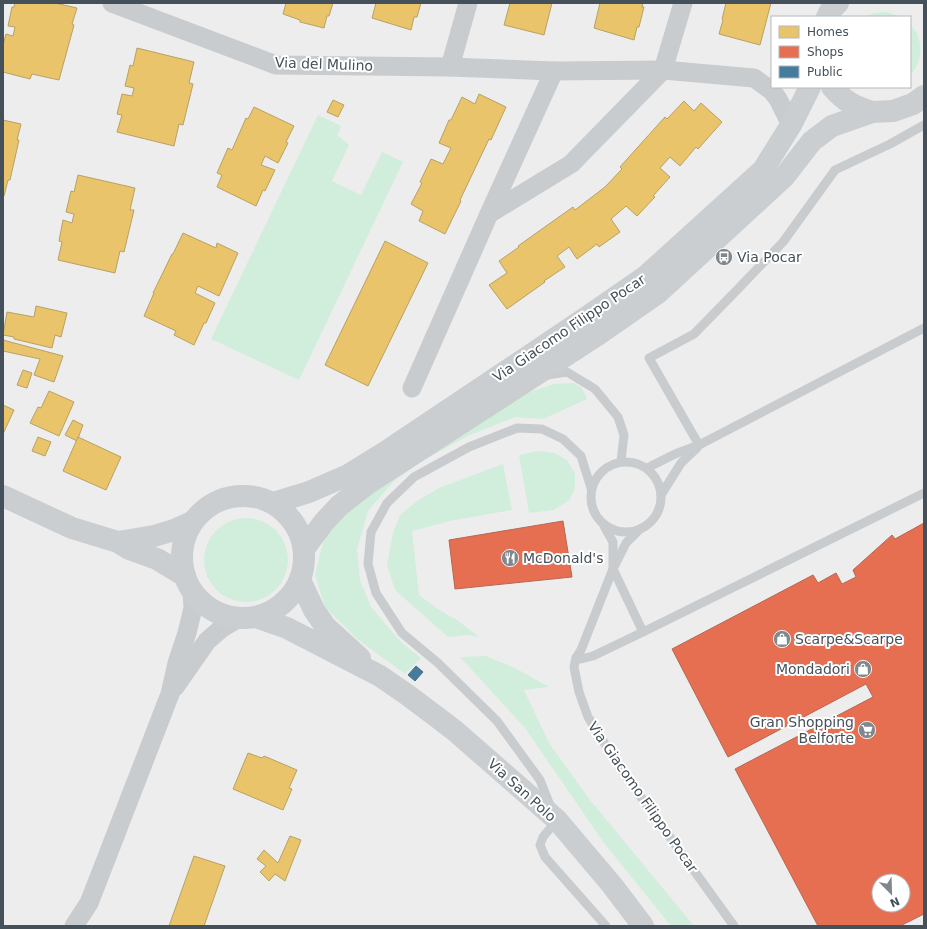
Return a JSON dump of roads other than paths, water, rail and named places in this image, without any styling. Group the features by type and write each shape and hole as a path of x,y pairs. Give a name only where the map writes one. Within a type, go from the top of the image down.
{"main road":[{"path":"828,16 838,3"},
{"name":"Via Giacomo Filippo Pocar","path":"273,503 308,492 348,475 390,449 646,276 763,170 791,125 810,88"},
{"name":"Via Giacomo Filippo Pocar","path":"833,88 840,96 855,106 872,112"},
{"name":"Via Giacomo Filippo Pocar","path":"304,548 329,516 339,506 367,484 599,334 658,293 784,177 812,142 832,126 872,112 893,111 913,104 924,96"},
{"name":"Via San Polo","path":"188,584 182,558 184,539 192,522 203,511 215,502 229,497 244,495 273,503 288,515 299,530 304,548 304,564 300,580 293,593 283,604 270,612 248,618"},
{"name":"Via San Polo","path":"3,496 72,528 118,542 129,549 157,559 188,584 205,605 221,614 248,618 287,628 380,676 454,730 557,820 612,885 643,926"},
{"name":"Via San Polo","path":"118,542 154,536 174,530 192,522"},
{"name":"Via San Polo","path":"300,580 314,610 325,626 380,676"}],"street":[{"name":"Via del Mulino","path":"112,3 276,65 450,67 554,71 663,70 754,78 772,91 778,99 791,125"},
{"path":"450,67 468,3"},
{"path":"489,214 571,164 663,70 683,3"},
{"path":"412,388 554,71"},
{"path":"74,926 89,903 170,694 177,663 187,633 193,608 188,584"},
{"path":"170,694 207,641 222,628 248,618"}],"lane":[{"path":"699,445 649,358 694,334 783,242 835,170 924,126"},
{"path":"647,468 675,454 699,445 924,328"},
{"name":"Via Giacomo Filippo Pocar","path":"512,390 541,376 567,372 595,389 618,417 624,435 621,461"},
{"path":"591,488 581,456 563,439 542,428 517,428 469,447 414,477 387,503 371,532 368,564 376,593 402,633 438,663 497,721 540,780 557,820 543,837 540,845 545,858 606,926"},
{"path":"661,495 681,463 699,445"},
{"path":"604,526 613,530 631,532 640,529 649,523 656,515 660,506 661,495 655,476 647,468 630,462 621,461 611,464 602,470 595,479 591,488 590,505 613,542 613,569 644,632"},
{"path":"576,658 581,659 593,656 644,632 924,493"},
{"name":"Via Giacomo Filippo Pocar","path":"640,529 626,543 613,569 581,650 576,658 574,667 579,692 588,717 620,768 734,926"}],"place":[{"name":"Via Pocar","path":"724,257"},
{"name":"McDonald's","path":"510,558"},
{"name":"Scarpe&Scarpe","path":"782,639"},
{"name":"Mondadori","path":"863,669"},
{"name":"Gran Shopping Belforte","path":"867,730"}]}
